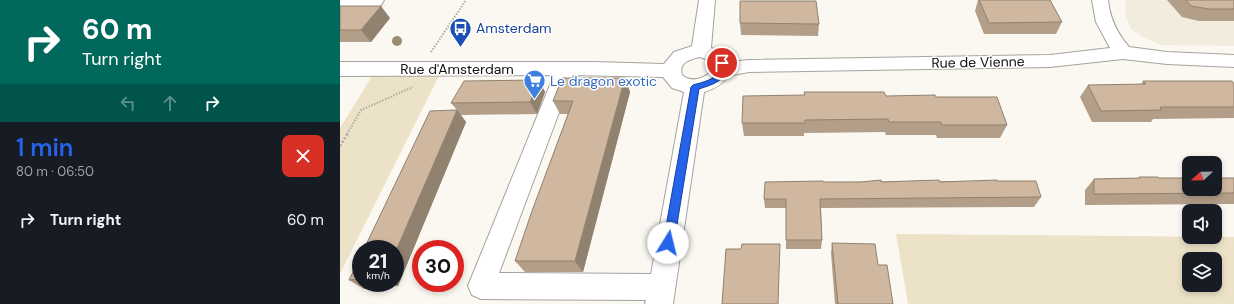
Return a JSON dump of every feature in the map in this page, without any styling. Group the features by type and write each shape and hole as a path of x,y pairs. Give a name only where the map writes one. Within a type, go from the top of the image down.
{"street":[{"path":"340,2 374,3 376,0"},
{"path":"701,51 707,0"},
{"path":"1100,0 1101,15 1111,37 1123,53"},
{"path":"701,51 711,53 718,57 722,63 722,70 719,76 713,81 696,87 678,83 672,77 670,71 673,63 680,56 690,52 701,51"},
{"name":"Rue de Vienne","path":"722,70 749,66 1050,61 1123,53 1167,58 1234,61"},
{"name":"Rue d'Amsterdam","path":"340,69 432,62 566,68 639,68 670,71"},
{"path":"566,68 481,286 660,296 696,87"}],"path":[{"path":"340,146 361,110 410,89 432,62 466,0"}],"shaded area":[{"path":"1126,0 1234,0 1234,46 1160,45 1141,36 1131,29 1125,15"},
{"path":"440,74 357,240 352,240 352,250 340,274 340,128 372,76"},
{"path":"896,234 1182,237 1182,244 1222,244 1222,237 1234,237 1234,304 908,304"}],"building":[{"path":"979,0 1050,0 1062,22 989,23"},
{"path":"1186,0 1234,0 1234,9 1209,9 1191,6"},
{"path":"740,1 816,1 819,24 740,23"},
{"path":"340,6 381,6 361,30 340,30"},
{"path":"562,78 625,78 575,261 515,261 573,101 553,101"},
{"path":"539,80 530,102 451,103 464,81"},
{"path":"1143,81 1232,81 1234,84 1234,107 1160,107 1161,110 1101,111 1088,85 1146,84"},
{"path":"804,92 884,92 886,96 935,95 936,97 997,97 1007,125 942,125 941,122 889,122 888,119 805,120 805,123 742,123 743,96 805,95"},
{"path":"457,110 401,240 368,240 430,111"},
{"path":"1139,177 1182,178 1182,193 1094,194 1094,179 1140,178"},
{"path":"1222,178 1234,178 1234,193 1222,193"},
{"path":"881,180 881,182 939,180 940,182 997,180 1036,181 1041,197 820,199 822,240 786,240 786,199 764,199 765,182 861,182"},
{"path":"832,243 875,244 878,265 887,265 893,304 838,304"},
{"path":"742,244 780,244 778,304 722,304 726,249 741,249"}],"place":[{"name":"Amsterdam","path":"460,48"},
{"name":"Le dragon exotic","path":"534,100"}],"route":[{"path":"668,243 691,107 696,87 705,85 719,76 722,70 722,63"}]}
